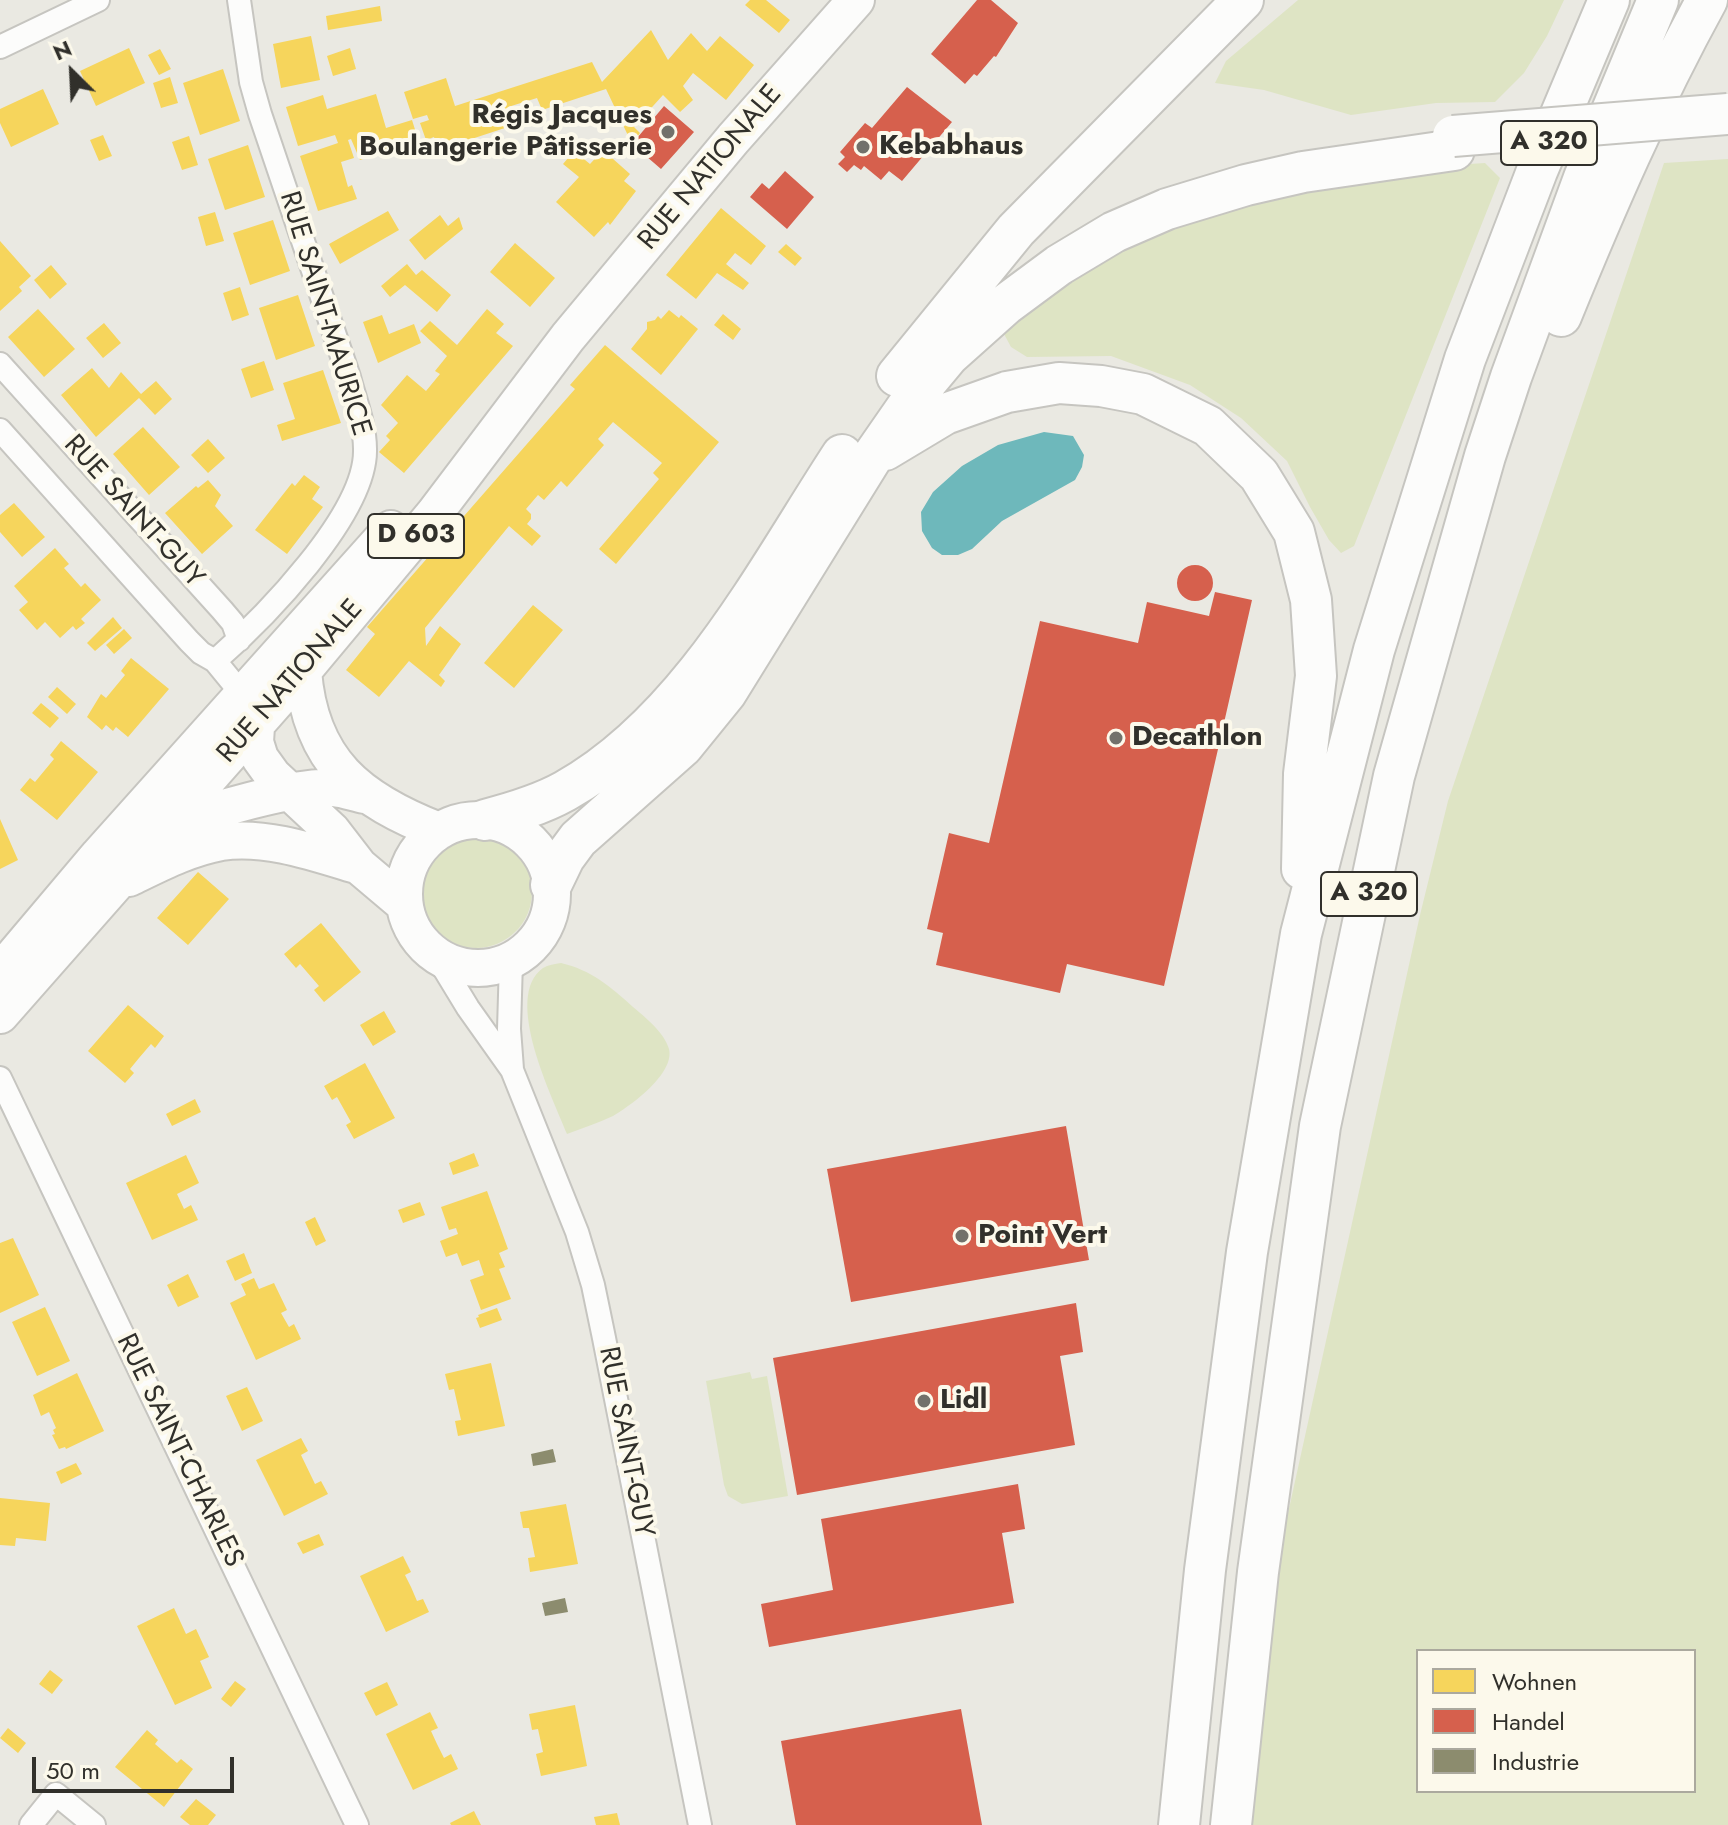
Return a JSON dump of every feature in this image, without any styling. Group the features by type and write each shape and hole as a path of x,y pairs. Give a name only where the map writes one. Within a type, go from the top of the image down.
{"highway":[{"path":"485,820 564,792 609,761 657,717 729,629 847,446 917,352 1016,230 1243,0"},
{"name":"A 320","path":"1179,1825 1205,1570 1247,1252 1301,934 1374,650 1465,359 1537,171 1609,0"},
{"name":"A 320","path":"1231,1825 1258,1572 1320,1126 1394,776 1485,456 1511,377 1584,178 1658,0"},
{"path":"1485,456 1534,381 1608,202 1677,55 1707,0"},
{"path":"917,352 994,291 1051,253 1106,219 1163,193 1301,157 1728,114"},
{"path":"551,885 564,858 578,839 683,746 726,693 871,459 914,397 949,355 1005,305 1059,265 1114,232 1167,209 1246,185 1303,172 1453,143 1728,128"},
{"path":"871,459 945,414 1007,392 1059,383 1101,386 1143,394 1176,409 1208,426 1259,475 1294,532 1311,600 1316,676 1304,774 1301,934"}],"main road":[{"name":"RUE NATIONALE","path":"0,1015 108,870 254,696 568,337 733,139 856,0"},
{"name":"RUE NATIONALE","path":"0,972 108,870 167,826 254,696 303,671 434,514 568,337"},
{"path":"303,671 307,703 321,742 334,762 365,795 402,816 439,831"},
{"path":"254,696 255,742 260,758 273,776 332,831 359,866 404,904"},
{"path":"167,826 214,811 292,793 333,788 365,795"},
{"path":"485,820 504,825 529,841 546,865 551,885 551,907 544,929 530,948 511,961 473,969 437,957 421,943 410,925 404,904 404,883 411,862 423,845 439,831 454,824 485,820"},
{"path":"108,870 242,841 312,852 359,866"}],"street":[{"path":"0,47 98,0"},
{"name":"RUE SAINT-MAURICE","path":"239,0 251,82 349,377 361,421 365,451 353,499 340,521 278,599 239,640"},
{"name":"RUE SAINT-GUY","path":"0,364 222,610 233,623 239,640"},
{"name":"RUE SAINT-GUY","path":"0,430 189,641 254,696"},
{"path":"215,661 239,640"},
{"name":"RUE SAINT-GUY","path":"437,957 512,1070 577,1232 593,1285 700,1825"},
{"name":"RUE SAINT-GUY","path":"511,961 509,1029 512,1070"},
{"name":"RUE SAINT-CHARLES","path":"0,1078 357,1825"},
{"path":"31,1825 56,1794 94,1825"}],"green space":[{"path":"1298,0 1564,0 1524,73 1495,102 1436,103 1351,115 1264,90 1215,83 1226,61"},
{"path":"1728,159 1728,1825 1249,1825 1275,1572 1448,801 1664,163"},
{"path":"1485,163 1500,178 1354,546 1341,553 1329,540 1287,461 1241,418 1190,385 1111,356 1027,357 1011,347 1004,334 1015,321 1081,272 1152,235 1203,215 1408,168"},
{"path":"476,836 497,840 516,852 528,871 532,892 528,913 516,932 497,944 476,948 455,944 436,932 424,913 420,892 424,871 436,852 455,840"},
{"path":"561,963 591,974 616,992 654,1026 669,1049 665,1068 641,1096 613,1116 567,1134 534,1048 527,1001 532,982 543,968"},
{"path":"750,1372 752,1379 767,1376 788,1496 742,1504 728,1496 724,1485 706,1381"}],"water":[{"path":"1044,432 1073,436 1084,455 1075,480 1002,521 972,549 958,555 942,555 932,548 922,531 921,512 933,492 962,466 998,445"}],"building: Wohnen":[{"path":"750,0 766,0 790,20 779,33 745,5"},
{"path":"380,6 382,21 328,30 326,16"},
{"path":"651,30 668,60 691,33 707,51 720,36 754,65 726,100 693,73 683,86 693,100 680,112 663,95 634,127 640,133 632,144 606,89 542,110 537,98 508,107 514,125 438,150 434,137 426,140 420,123 429,120 427,115 413,119 404,92 446,78 455,106 592,62 602,82"},
{"path":"311,36 320,80 281,88 273,44"},
{"path":"129,48 145,83 96,106 80,71"},
{"path":"350,48 356,69 333,76 327,56"},
{"path":"160,49 171,69 159,75 148,55"},
{"path":"223,69 240,121 200,135 183,83"},
{"path":"170,77 178,103 161,108 153,83"},
{"path":"43,89 59,124 11,147 0,123 0,109"},
{"path":"376,94 386,128 412,120 418,139 373,152 374,155 360,160 351,139 348,140 354,158 341,162 348,187 352,185 357,199 318,211 300,156 338,143 335,135 298,146 286,107 323,95 327,109"},
{"path":"103,135 112,156 99,161 90,140"},
{"path":"189,136 198,165 182,170 172,142"},
{"path":"248,145 265,197 225,210 208,159"},
{"path":"603,150 630,174 624,181 636,191 610,225 608,222 594,237 556,202 579,177 563,164 574,151 590,164"},
{"path":"721,208 766,246 751,265 735,253 726,264 749,283 743,290 717,273 696,299 666,275"},
{"path":"388,211 399,230 340,264 329,244"},
{"path":"215,212 224,241 206,246 198,217"},
{"path":"440,215 448,226 459,217 463,229 425,260 409,240"},
{"path":"273,220 290,271 250,285 233,233"},
{"path":"0,241 31,276 19,287 22,291 0,311"},
{"path":"515,243 555,278 530,307 490,272"},
{"path":"786,244 802,258 795,266 778,252"},
{"path":"407,264 416,275 422,270 451,295 437,312 405,285 390,297 381,286"},
{"path":"51,265 67,284 50,299 34,280"},
{"path":"240,287 249,315 232,321 223,293"},
{"path":"298,295 315,346 276,360 259,308"},
{"path":"38,309 75,349 44,377 8,337"},
{"path":"487,309 504,324 496,333 513,346 404,473 379,452 390,440 386,436 398,423 381,405 407,375 426,391 440,374 435,371 447,356 420,331 430,321 457,345"},
{"path":"669,310 698,329 661,375 631,349 647,329 647,322 658,316 661,319"},
{"path":"723,314 741,329 733,340 714,325"},
{"path":"382,315 389,334 414,324 421,343 378,363 363,322"},
{"path":"104,323 121,343 103,358 86,338"},
{"path":"605,345 719,442 616,564 599,549 659,479 653,473 662,463 613,422 598,439 604,445 567,487 561,481 544,500 538,495 526,509 531,514 527,524 541,536 532,546 509,526 425,628 426,646 440,626 461,644 439,675 445,681 441,687 409,661 379,697 346,670 375,634 367,627 575,389 570,385"},
{"path":"264,361 274,390 251,398 241,369"},
{"path":"92,368 109,388 121,372 141,394 156,381 172,399 155,415 139,398 96,437 61,395"},
{"path":"323,370 341,423 282,441 277,425 295,419 283,383"},
{"path":"143,427 180,467 149,495 113,454"},
{"path":"208,439 225,458 208,473 191,455"},
{"path":"304,475 320,487 312,499 323,507 287,554 255,530 292,483 295,486"},
{"path":"208,480 221,495 215,506 233,526 202,554 165,513 196,486 198,488"},
{"path":"14,503 45,537 22,557 0,532 0,515"},
{"path":"55,548 69,564 64,568 81,587 85,583 101,600 81,619 85,623 76,630 73,626 60,638 45,622 37,630 19,610 28,602 14,586"},
{"path":"533,605 563,630 514,688 484,663"},
{"path":"113,617 122,628 95,651 87,643"},
{"path":"124,629 132,638 114,654 106,645"},
{"path":"131,658 169,689 128,737 116,727 113,731 106,725 102,730 87,717 101,694 106,698 125,675 121,671"},
{"path":"57,687 76,704 67,714 48,697"},
{"path":"41,703 59,718 50,728 32,713"},
{"path":"61,741 98,772 57,820 20,790 30,778 35,782 54,759 50,755"},
{"path":"0,819 18,860 0,869"},
{"path":"198,872 229,899 188,945 157,918"},
{"path":"321,923 361,972 324,1002 314,990 319,986 300,964 296,968 284,954"},
{"path":"128,1005 164,1036 155,1048 151,1044 139,1058 130,1069 134,1073 125,1083 88,1051"},
{"path":"384,1011 396,1032 373,1046 360,1025"},
{"path":"365,1063 395,1118 354,1139 346,1125 351,1122 337,1097 332,1100 324,1086"},
{"path":"195,1099 201,1112 172,1126 166,1114"},
{"path":"474,1153 479,1166 453,1175 449,1163"},
{"path":"186,1155 199,1183 177,1194 184,1209 191,1205 198,1220 152,1240 126,1183"},
{"path":"487,1191 508,1249 499,1253 505,1267 499,1269 511,1299 481,1310 470,1280 484,1275 479,1260 462,1266 457,1253 446,1257 440,1241 458,1234 456,1228 449,1230 441,1207"},
{"path":"420,1202 425,1215 403,1223 398,1210"},
{"path":"315,1217 326,1241 316,1246 305,1222"},
{"path":"13,1238 39,1295 0,1313 0,1243"},
{"path":"244,1253 252,1273 235,1281 226,1261"},
{"path":"188,1274 199,1297 178,1307 167,1285"},
{"path":"254,1278 259,1289 274,1283 287,1310 281,1313 289,1327 294,1324 301,1339 256,1360 230,1303 246,1295 241,1284"},
{"path":"45,1307 70,1361 37,1376 12,1322"},
{"path":"497,1308 502,1320 480,1328 476,1318 478,1315"},
{"path":"491,1363 505,1426 458,1436 455,1421 461,1420 454,1389 449,1390 445,1374"},
{"path":"77,1373 104,1431 66,1449 59,1449 52,1435 56,1428 49,1412 41,1416 33,1395"},
{"path":"247,1387 263,1421 242,1431 226,1396"},
{"path":"301,1438 308,1451 301,1455 315,1484 321,1481 328,1494 284,1516 256,1460"},
{"path":"76,1463 82,1474 61,1484 56,1472"},
{"path":"0,1498 50,1503 46,1541 16,1538 15,1546 0,1545"},
{"path":"566,1504 578,1564 530,1572 528,1558 535,1557 529,1528 523,1528 520,1512"},
{"path":"319,1534 324,1545 303,1554 297,1543"},
{"path":"403,1556 411,1572 405,1575 417,1601 423,1599 429,1612 386,1632 360,1576"},
{"path":"174,1608 186,1634 196,1629 209,1657 200,1661 212,1688 175,1705 137,1626"},
{"path":"50,1670 63,1680 52,1694 39,1684"},
{"path":"235,1681 246,1689 231,1707 221,1699"},
{"path":"387,1682 398,1705 376,1716 364,1693"},
{"path":"575,1705 587,1766 541,1776 536,1754 543,1752 538,1729 532,1730 529,1714"},
{"path":"430,1712 438,1728 431,1731 437,1744 444,1758 451,1754 458,1769 413,1790 386,1734"},
{"path":"8,1728 26,1743 18,1753 0,1738"},
{"path":"147,1730 158,1740 155,1744 177,1763 181,1759 193,1769 164,1807 115,1767"},
{"path":"196,1799 216,1815 208,1825 190,1825 180,1817"},
{"path":"474,1811 481,1825 451,1825 450,1823"},
{"path":"617,1813 620,1825 596,1825 594,1817"}],"building: Handel":[{"path":"977,0 991,0 1018,23 996,57 965,84 931,54"},
{"path":"907,87 952,122 902,181 889,171 881,180 864,166 861,170 854,165 847,172 838,164 845,157 840,152 865,123 872,128"},
{"path":"664,106 694,132 661,169 632,144"},
{"path":"785,171 814,197 787,229 750,197 762,183 769,189"},
{"path":"1195,565 1208,570 1213,583 1208,596 1195,601 1182,596 1177,583 1182,570"},
{"name":"Decathlon","path":"1215,592 1252,600 1164,986 1067,964 1060,993 936,965 943,933 927,929 949,833 989,843 1040,621 1138,643 1147,602 1209,616"},
{"name":"Point Vert","path":"1066,1126 1089,1260 851,1302 827,1169"},
{"name":"Lidl","path":"1076,1303 1083,1352 1060,1356 1075,1445 797,1495 773,1358"},
{"path":"1018,1484 1025,1529 1002,1533 1014,1603 769,1647 761,1604 833,1590 821,1519"},
{"path":"961,1709 982,1825 796,1825 781,1741"}],"building: Industrie":[{"path":"553,1449 556,1462 533,1466 531,1454"},
{"path":"565,1598 568,1612 545,1616 542,1603"}],"place":[{"name":"Régis Jacques Boulangerie Pâtisserie","path":"668,132"},
{"name":"Kebabhaus","path":"863,147"},
{"name":"Decathlon","path":"1116,738"},
{"name":"Point Vert","path":"962,1236"},
{"name":"Lidl","path":"924,1401"}]}
